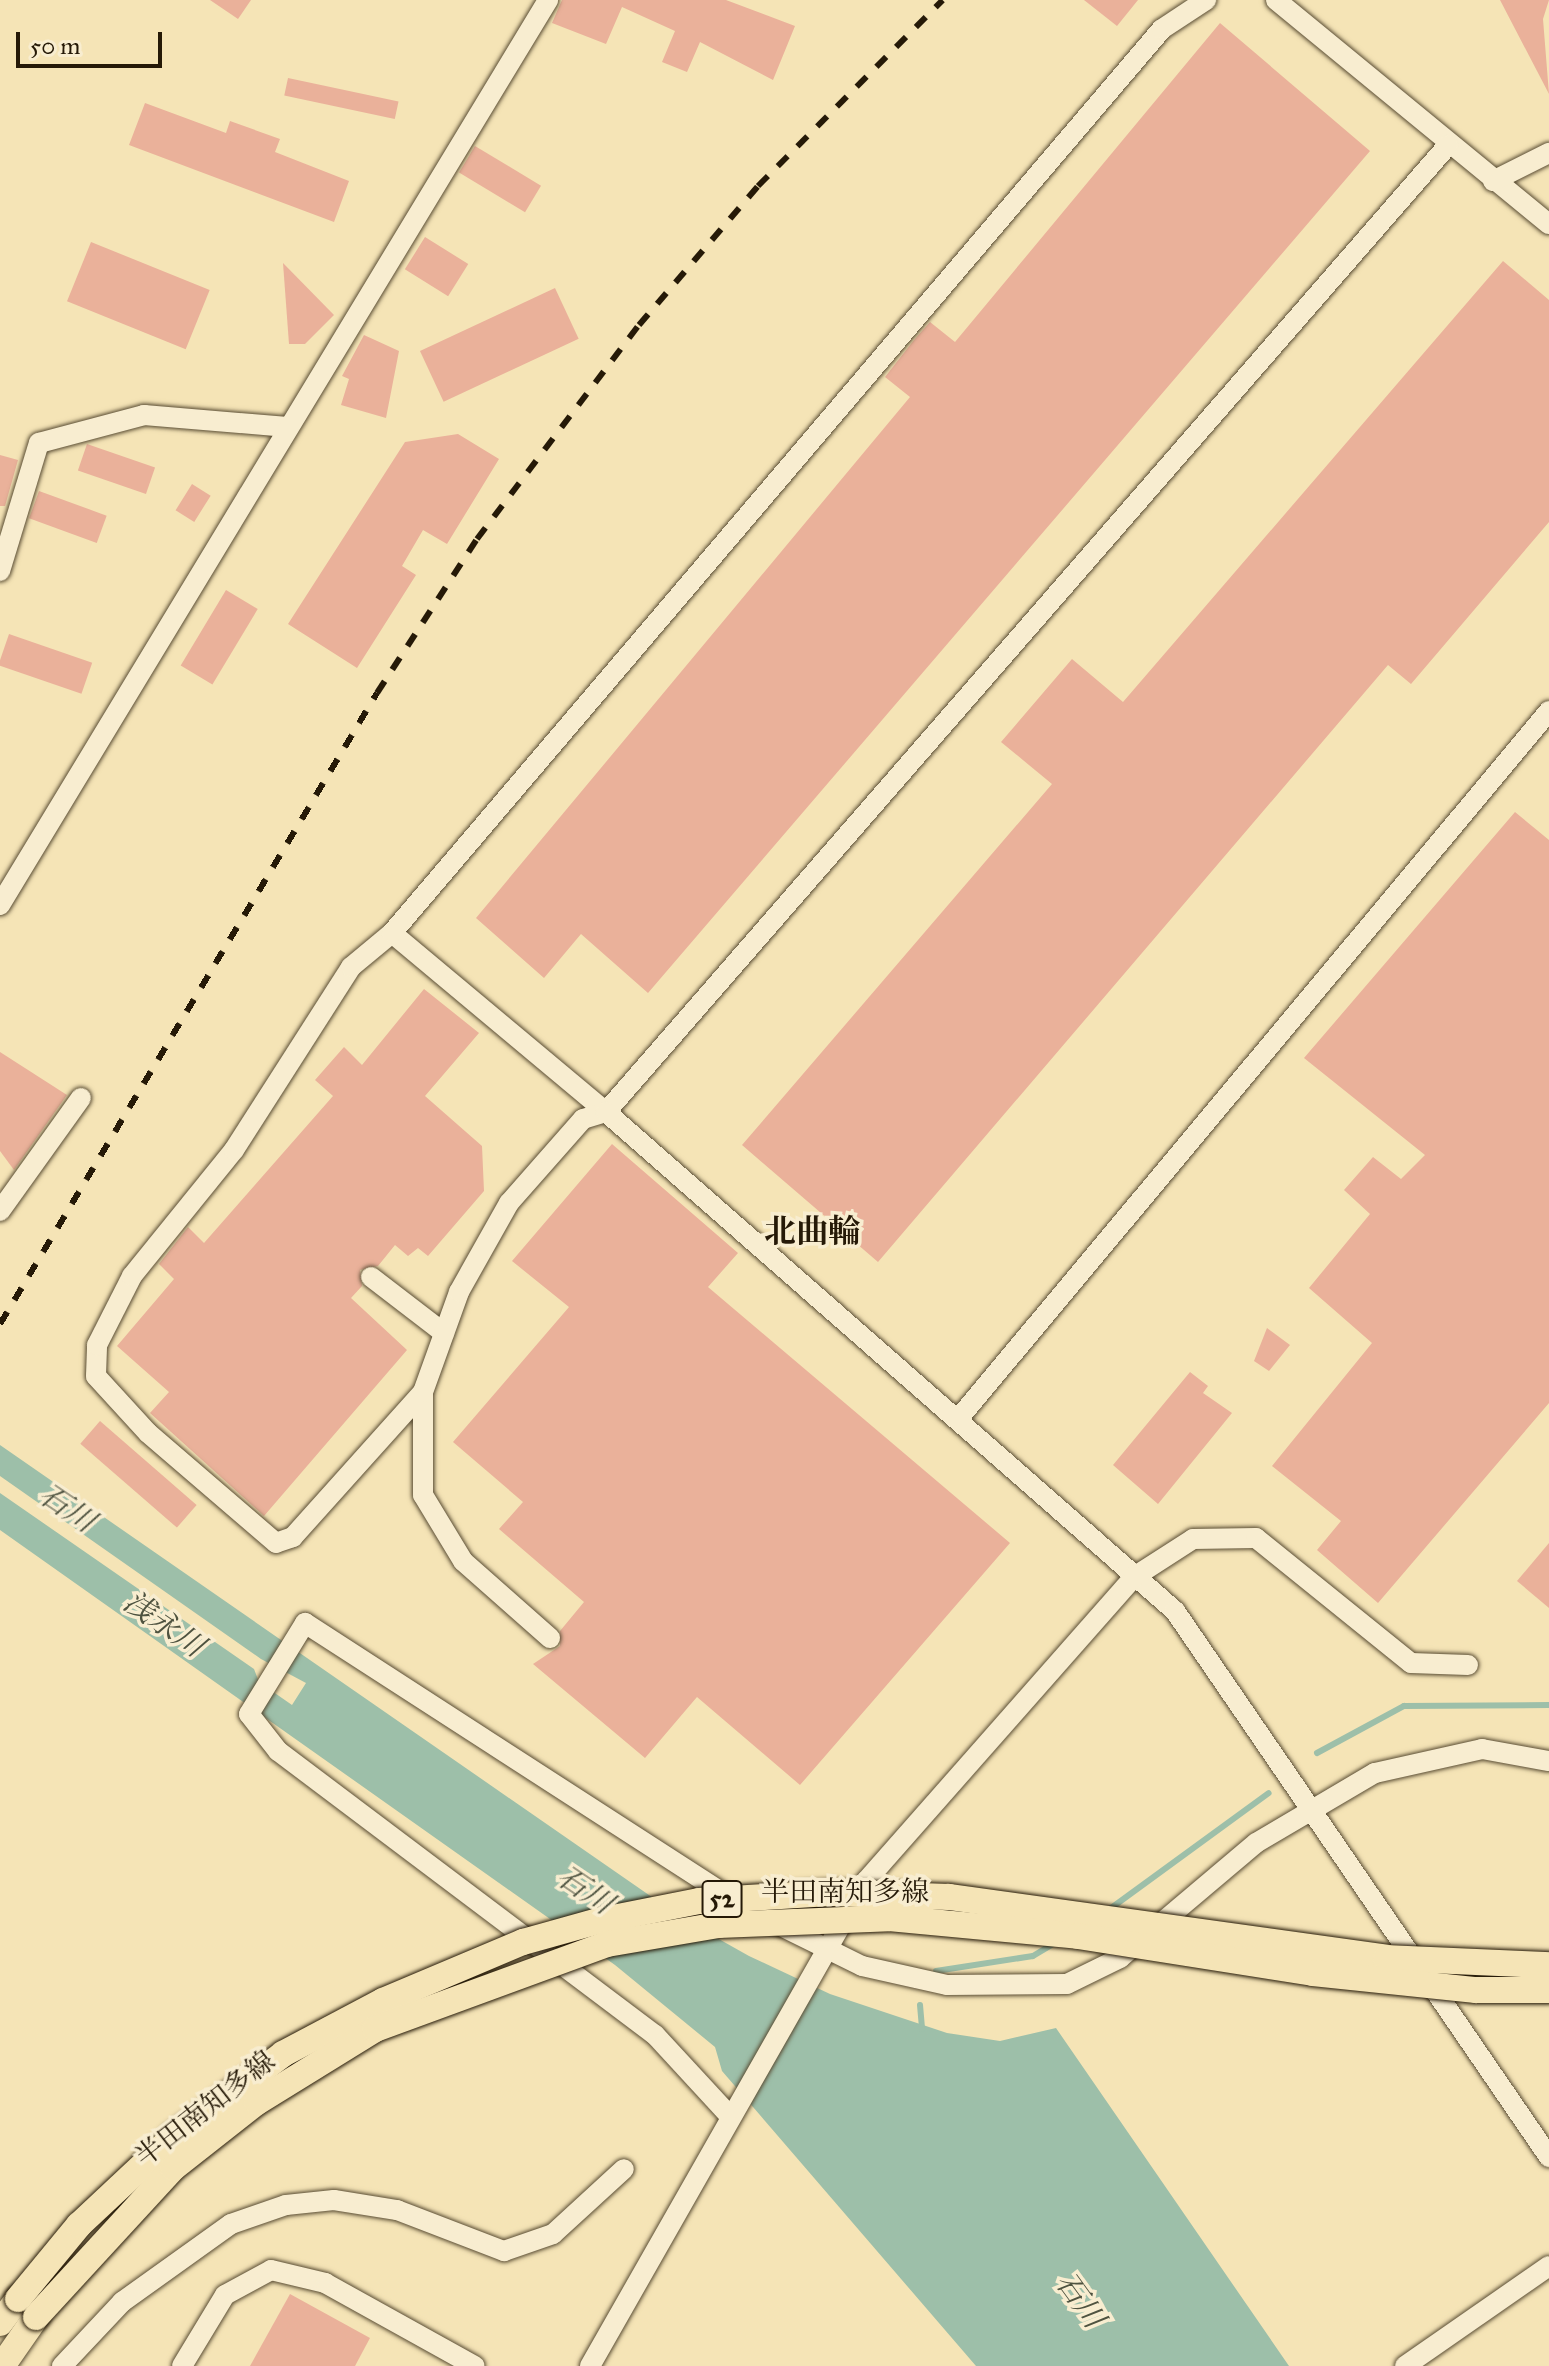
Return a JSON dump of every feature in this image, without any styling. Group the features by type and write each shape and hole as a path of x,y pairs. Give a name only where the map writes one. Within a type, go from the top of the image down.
{"main road":[{"name":"半田南知多線","path":"2,2366 27,2308 79,2225 173,2137 283,2054 383,2001 523,1942 598,1921 699,1901 830,1893 949,1897 1386,1958 1549,1965"},
{"name":"半田南知多線","path":"0,2323 27,2308 173,2168 257,2102 375,2029 607,1944 718,1925 889,1918 1078,1936 1313,1973 1476,1990 1549,1990"}],"street":[{"path":"0,905 548,0"},
{"path":"423,1392 293,1537 276,1543 148,1433 96,1376 97,1345 132,1276 234,1150 351,967 392,933 1162,29 1206,0"},
{"path":"1276,0 1448,145 1549,224"},
{"path":"550,1638 463,1561 423,1495 423,1392 444,1333 509,1203 583,1119 606,1112 1448,145"},
{"path":"1493,181 1549,153"},
{"path":"0,571 39,443 144,415 287,427"},
{"path":"959,1418 1549,711"},
{"path":"392,933 606,1112 959,1418 1175,1611 1549,2157"},
{"path":"0,1211 81,1098"},
{"path":"371,1277 444,1333"},
{"path":"590,2366 821,1952 922,1813 1134,1577 1193,1539 1256,1538 1368,1636 1411,1663 1468,1665"},
{"path":"729,2112 655,2035 278,1751 249,1714 305,1623 717,1891 821,1952 862,1966 947,1985 1067,1984 1120,1958 1256,1843 1375,1773 1443,1752 1482,1749 1549,1761"},
{"path":"62,2366 122,2302 231,2224 286,2205 334,2200 397,2210 504,2251 553,2234 624,2169"},
{"path":"1405,2366 1549,2266"},
{"path":"182,2366 225,2295 271,2270 325,2283 475,2366"}],"water":[{"path":"0,1445 685,1920 749,1956 830,1994 947,2033 1000,2041 1056,2028 1289,2366 976,2366 722,2071 715,2047 615,1965 0,1530 0,1493 254,1669 259,1682 292,1705 306,1683 261,1659 0,1476"}],"building":[{"path":"210,0 251,0 238,19"},
{"path":"562,0 726,0 795,26 773,80 700,42 687,72 662,62 675,31 622,7 606,44 552,23"},
{"path":"1084,0 1138,0 1117,26"},
{"path":"1500,0 1549,0 1543,19 1549,94"},
{"path":"1220,23 1370,151 648,993 581,934 544,978 476,918 910,397 885,377 914,340 930,322 955,342"},
{"path":"288,78 399,101 395,119 284,96"},
{"path":"145,103 226,133 230,121 280,139 275,152 349,181 334,222 129,145"},
{"path":"475,146 541,186 525,212 459,173"},
{"path":"425,237 468,264 448,296 405,269"},
{"path":"91,242 210,290 186,349 67,301"},
{"path":"1503,261 1549,300 1549,522 1411,684 1388,665 878,1262 742,1145 1052,784 1001,742 1072,659 1123,702"},
{"path":"283,263 334,315 305,344 289,344"},
{"path":"555,288 579,339 444,402 420,351"},
{"path":"364,335 399,351 386,418 341,405 349,379 342,376"},
{"path":"458,434 499,459 447,544 423,530 402,566 416,575 357,668 288,624 405,442"},
{"path":"87,444 155,467 146,494 78,470"},
{"path":"0,455 18,460 5,506 0,506"},
{"path":"192,484 211,496 194,522 176,510"},
{"path":"39,491 107,516 97,543 29,518"},
{"path":"226,590 258,609 212,684 181,665"},
{"path":"9,634 92,663 81,694 0,666"},
{"path":"1515,812 1549,840 1549,1403 1378,1603 1317,1550 1341,1521 1272,1466 1372,1343 1309,1288 1370,1214 1344,1190 1373,1157 1401,1179 1425,1155 1304,1058"},
{"path":"424,989 479,1033 425,1096 482,1146 484,1191 428,1256 418,1248 408,1256 395,1245 378,1266 360,1270 362,1286 351,1298 407,1350 264,1516 150,1413 169,1392 117,1346 174,1279 159,1264 188,1227 204,1243 333,1096 315,1080 344,1047 362,1065"},
{"path":"0,1052 67,1095 14,1170 0,1151"},
{"path":"612,1144 738,1253 708,1287 1010,1543 800,1785 697,1697 645,1758 533,1664 560,1646 560,1631 584,1602 499,1529 523,1502 453,1442 569,1307 512,1261"},
{"path":"1267,1328 1290,1345 1269,1371 1254,1361"},
{"path":"1190,1372 1208,1386 1203,1393 1232,1413 1158,1504 1113,1465"},
{"path":"100,1421 197,1505 177,1528 80,1444"},
{"path":"1549,1543 1549,1608 1517,1581"},
{"path":"290,2294 370,2338 355,2366 250,2366"}],"waterway":[{"path":"1317,1753 1404,1706 1549,1705"},
{"path":"1107,1911 1269,1793"},
{"path":"936,1971 1033,1956 1053,1944"},
{"path":"920,2005 922,2029"}],"railway":[{"path":"0,1324 377,693 477,539 639,325 758,186 943,0"}],"district":[{"name":"北曲輪","path":"812,1232"}],"water label":[{"name":"石川","path":"67,1508"},
{"name":"浅永川","path":"164,1624"},
{"name":"石川","path":"585,1890"},
{"name":"石川","path":"1080,2300"}]}
